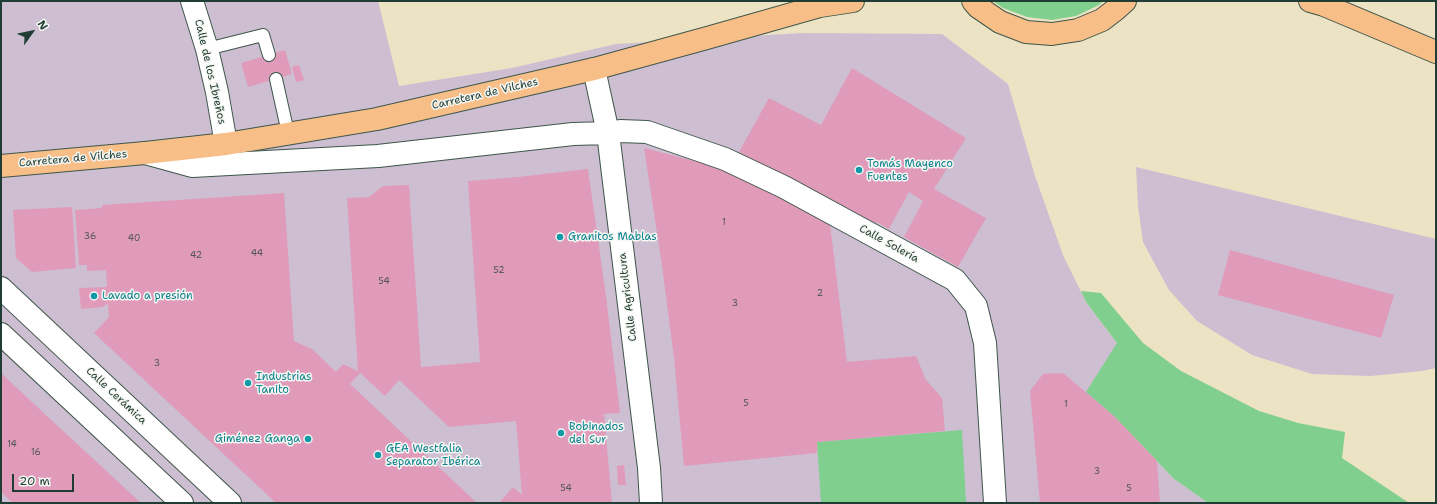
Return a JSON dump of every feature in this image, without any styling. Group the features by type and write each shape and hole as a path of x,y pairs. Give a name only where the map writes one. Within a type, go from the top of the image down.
{"main road":[{"name":"Carretera de Vilches","path":"1,166 226,144 377,119 594,68 707,38 824,4 853,1"},
{"path":"971,3 1000,22 1026,32 1052,34 1078,30 1102,20 1125,1"},
{"path":"1310,1 1324,5 1436,52"}],"street":[{"name":"Calle de los Ibreños","path":"192,1 207,49 217,92 226,144"},
{"name":"Calle Agricultura","path":"594,68 608,133 649,468 651,503"},
{"name":"Calle Solería","path":"608,133 620,131 647,132 725,159 784,187 955,280 976,306 985,343 995,503"},
{"name":"Carretera de Vilches","path":"145,153 192,166 378,156 574,134 608,133"},
{"name":"Calle Cerámica","path":"1,288 230,503"},
{"path":"1,334 182,503"}],"lane":[{"path":"207,49 263,35 269,55"},
{"path":"276,79 288,134"}],"shaded area":[{"path":"1,1 378,1 399,86 512,68 616,44 802,33 942,34 1008,84 1035,176 1063,255 1086,302 1117,343 1115,417 1173,478 1208,503 1,503"},
{"path":"1136,167 1436,239 1436,368 1422,371 1370,376 1312,374 1252,355 1197,321 1169,290 1143,242 1138,206"}],"green space":[{"path":"993,1 1103,1 1099,5 1076,16 1052,20 1027,17 1003,8"},
{"path":"1081,291 1101,293 1143,343 1181,371 1259,411 1298,423 1345,432 1342,458 1409,503 1208,503 1173,478 1115,417 1086,392 1117,343 1086,302"},
{"path":"962,430 966,503 821,503 817,442"}],"building":[{"path":"285,50 292,74 248,87 241,63"},
{"path":"299,65 304,80 296,82 292,67"},
{"name":"Tomás Mayenco Fuentes","path":"852,68 966,138 934,189 986,218 958,267 904,237 923,201 909,192 889,229 877,222 874,227 739,152 769,98 821,125"},
{"path":"644,148 726,169 790,201 830,224 847,362 916,356 926,380 942,398 945,431 817,442 817,453 684,466 674,358"},
{"path":"588,169 606,296 620,413 604,414 612,503 499,503 513,487 522,495 516,421 449,427 399,380 385,396 360,373 350,384 477,503 276,503 94,333 109,317 108,303 103,307 81,309 79,288 107,287 106,270 87,271 87,265 79,265 75,210 102,208 102,205 284,193 294,341 312,349 336,372 343,364 358,371 347,198 369,197 383,186 409,185 421,367 480,362 468,181"},
{"path":"72,207 76,268 32,272 16,258 13,210"},
{"path":"1230,250 1394,295 1381,338 1218,295"},
{"path":"1,373 141,503 13,503 1,492"},
{"path":"1063,373 1115,417 1157,461 1160,503 1040,503 1030,391 1043,374"},
{"path":"624,465 626,485 618,485 617,466"}],"place":[{"name":"Tomás Mayenco Fuentes","path":"859,170"},
{"name":"Granitos Mablas","path":"560,237"},
{"name":"Lavado a presión","path":"94,296"},
{"name":"Industrias Tanito","path":"248,383"},
{"name":"Bobinados del Sur","path":"561,433"},
{"name":"Giménez Ganga","path":"308,439"},
{"name":"GEA Westfalia Separator Ibérica","path":"378,455"}]}
